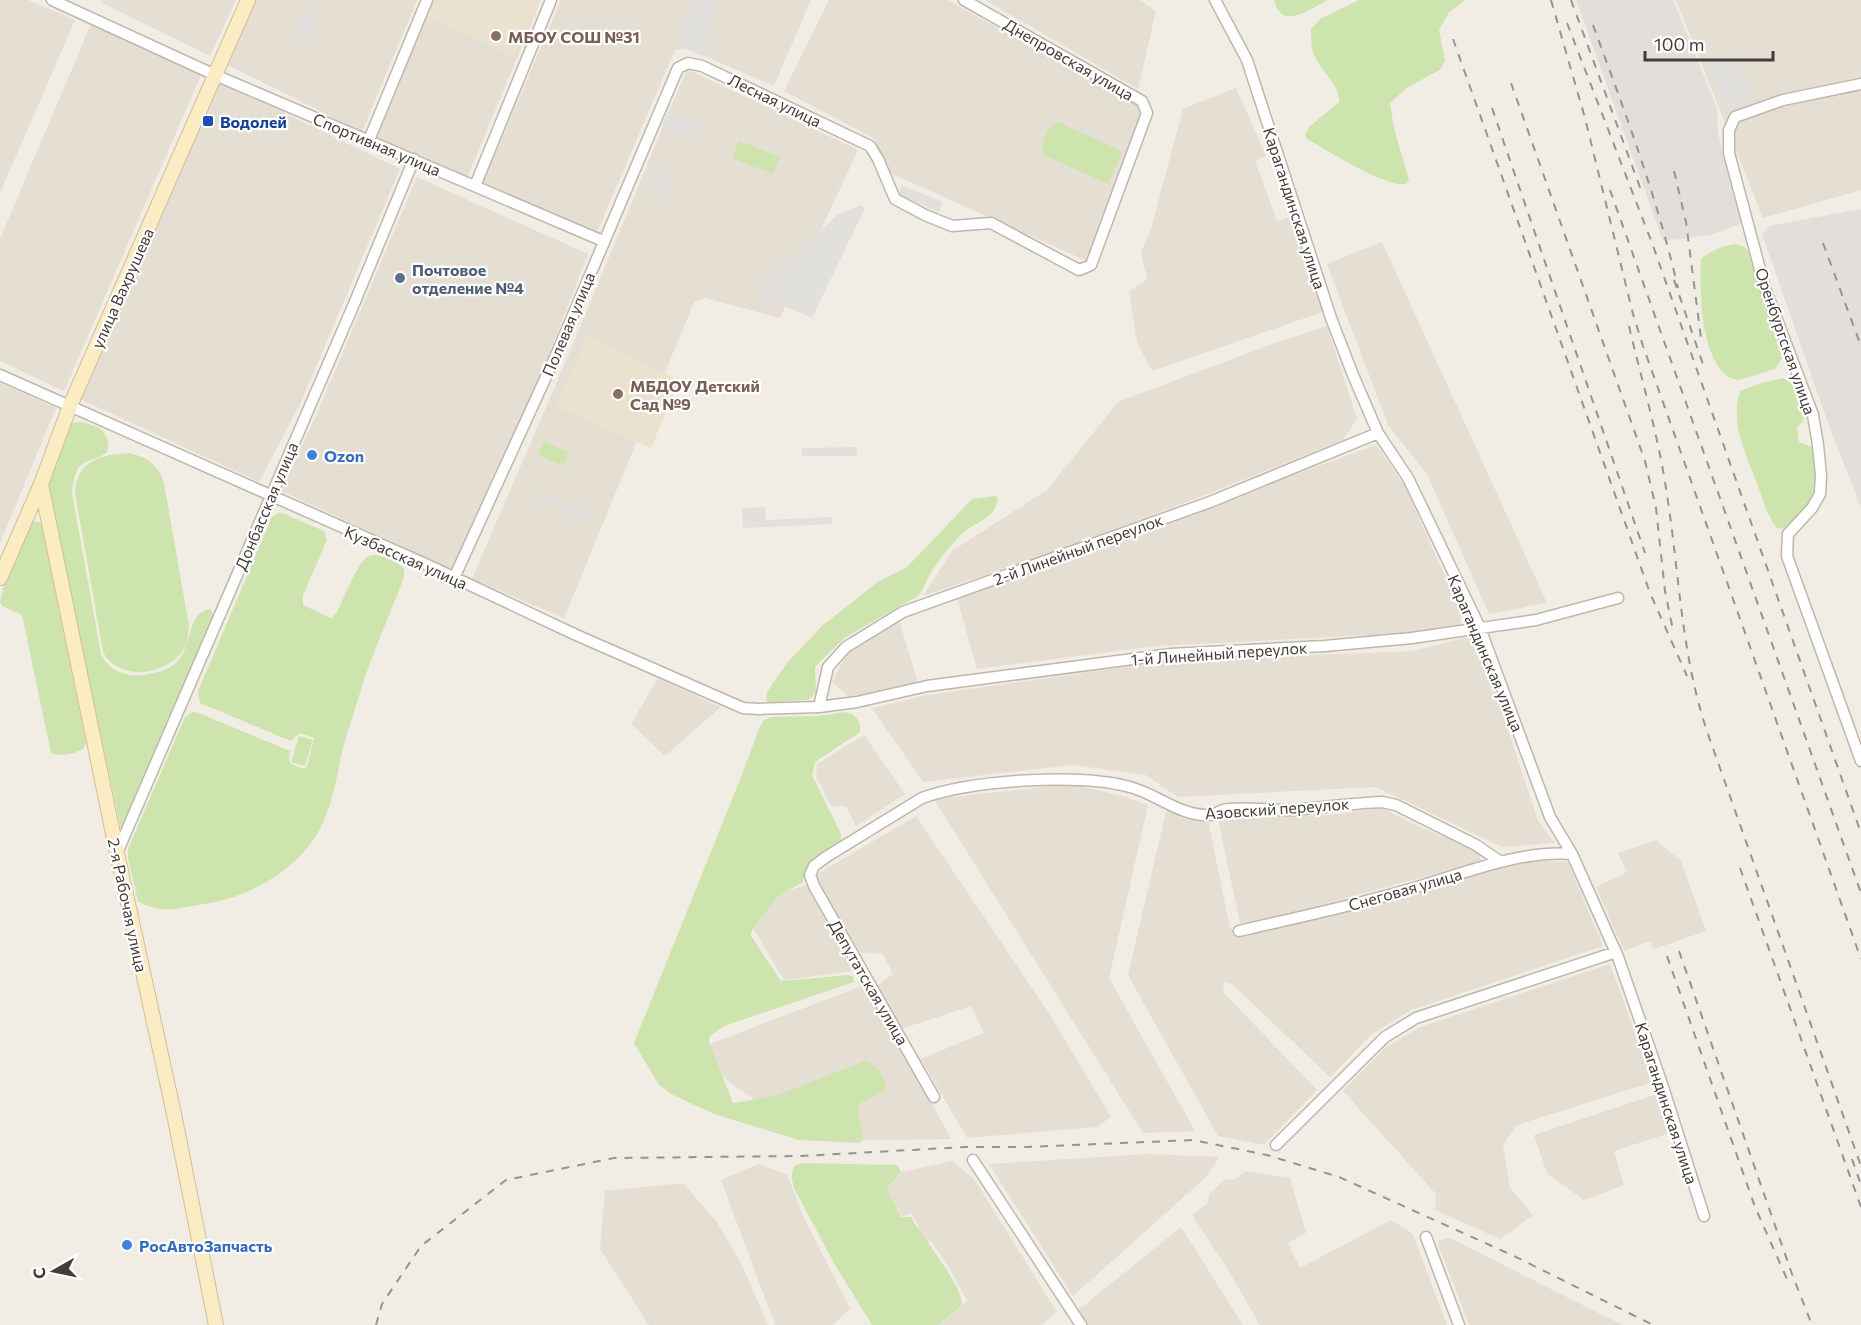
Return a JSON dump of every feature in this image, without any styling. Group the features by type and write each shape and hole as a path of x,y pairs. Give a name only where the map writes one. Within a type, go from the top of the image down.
{"main road":[{"name":"улица Вахрушева","path":"0,578 41,484 70,406 248,0"},
{"name":"2-я Рабочая улица","path":"41,484 216,1325"}],"street":[{"name":"Спортивная улица","path":"52,0 215,75 603,241"},
{"path":"369,140 427,0"},
{"path":"475,186 551,0"},
{"name":"Днепровская улица","path":"870,146 895,199 924,215 952,226 991,223 1079,270 1092,265 1147,113 1142,101 964,0"},
{"name":"Карагандинская улица","path":"1215,0 1247,60 1331,318 1378,433 1408,478 1480,628 1550,817 1572,854 1616,952 1664,1086 1704,1216"},
{"name":"Лесная улица","path":"678,68 688,63 702,66 870,146"},
{"name":"Полевая улица","path":"454,578 556,355 678,68"},
{"name":"Оренбургская улица","path":"1861,84 1783,100 1735,117 1729,130 1729,153 1765,288 1813,415 1818,445 1820,494 1812,508 1788,534 1787,556 1861,761"},
{"name":"Донбасская улица","path":"117,853 354,304 414,159"},
{"name":"Кузбасская улица","path":"0,375 723,701 743,708 819,707"},
{"name":"2-й Линейный переулок","path":"819,707 828,667 846,647 903,612 1210,502 1378,433"},
{"name":"1-й Линейный переулок","path":"819,707 857,702 927,686 1171,654 1325,646 1412,638 1558,615 1618,598"},
{"name":"Азовский переулок","path":"814,866 922,798 939,792 1029,781 1088,781 1130,787 1168,805 1189,812 1212,815 1224,810 1291,810 1383,802 1396,805 1476,845 1501,862"},
{"name":"Снеговая улица","path":"1239,931 1338,909 1501,862 1556,852 1572,854"},
{"name":"Депутатская улица","path":"814,866 810,875 813,886 934,1097"},
{"path":"1276,1145 1385,1037 1416,1018 1616,952"},
{"path":"973,1160 1081,1325"},
{"path":"1426,1237 1459,1325"}],"shaded area":[{"path":"0,0 28,0 75,20 0,193"},
{"path":"101,0 236,0 210,56 100,2"},
{"path":"256,0 417,0 362,132 226,64"},
{"path":"431,0 541,0 467,178 373,138"},
{"name":"МБОУ СОШ №31","path":"431,0 540,0 514,57 424,15"},
{"path":"561,0 811,0 774,86 686,48 675,50 595,237 481,187"},
{"path":"693,0 718,0 703,38 712,42 706,57 676,45"},
{"path":"829,0 948,0 1142,108 1142,116 1089,262 888,172 875,139 784,91"},
{"path":"985,0 1140,0 1156,11 1138,89"},
{"path":"1576,0 1673,0 1717,108 1718,133 1742,223 1711,235 1663,241"},
{"path":"1676,0 1861,0 1861,190 1763,218"},
{"path":"304,11 319,18 310,41 294,35"},
{"path":"93,19 202,73 64,391 0,361 0,239"},
{"path":"1731,54 1735,68 1747,76 1753,101 1729,108 1720,94 1708,60"},
{"path":"687,69 858,150 780,318 705,298 694,302 564,618 472,579 568,356"},
{"path":"219,81 400,169 301,402 259,482 80,399"},
{"path":"1236,88 1266,156 1255,161 1277,221 1291,217 1323,312 1152,371 1137,342 1129,291 1147,279 1141,253 1152,225 1183,109"},
{"path":"668,111 702,126 695,141 661,126"},
{"path":"661,171 674,177 662,201 649,194"},
{"path":"417,177 588,254 551,349 455,571 281,491 318,411"},
{"path":"902,185 943,202 939,212 898,195"},
{"path":"860,205 865,208 812,318 759,295 760,288 837,215"},
{"path":"1861,209 1861,508 1827,420 1762,234 1769,226"},
{"path":"1382,242 1547,603 1489,614 1427,474 1388,425 1327,264"},
{"path":"1327,326 1357,419 1343,440 1042,556 923,596 952,551 1047,490 1118,402 1272,344"},
{"name":"МБДОУ Детский Сад №9","path":"587,335 679,381 651,448 556,407"},
{"path":"0,382 56,408 0,543"},
{"path":"1376,445 1404,485 1461,612 1460,625 1412,633 1157,646 977,669 957,598"},
{"path":"857,447 857,456 802,456 802,448"},
{"path":"540,492 590,514 587,521 537,499"},
{"path":"765,507 766,520 832,517 832,524 743,528 742,508"},
{"path":"899,620 918,683 849,697 832,682 848,652"},
{"path":"1477,635 1538,821 1555,843 1502,847 1376,787 1178,797 1146,775 1073,765 923,782 872,708 928,695 1168,661 1412,651"},
{"path":"658,678 721,707 665,756 631,724"},
{"path":"864,735 905,794 856,826 846,806 831,806 816,776 817,764"},
{"path":"1072,784 1123,796 1148,805 1109,978 1195,1131 1143,1133 934,799"},
{"path":"1382,808 1413,824 1477,850 1481,861 1241,927 1218,820 1327,815"},
{"path":"1166,811 1207,815 1230,928 1237,935 1403,898 1521,860 1568,862 1603,946 1411,1010 1371,1035 1330,1077 1232,984 1223,982 1224,993 1317,1090 1264,1145 1218,1136 1128,975"},
{"path":"916,816 1050,1015 1111,1117 1097,1127 967,1138 921,1059 984,1033 971,1006 901,1029 877,986 893,974 883,954 859,952 814,876"},
{"path":"1656,840 1681,861 1706,931 1654,949 1650,941 1624,951 1596,887 1627,872 1618,853"},
{"path":"806,885 854,971 784,980 754,929 778,894"},
{"path":"1610,964 1653,1082 1517,1125 1503,1145 1510,1188 1533,1215 1500,1239 1435,1210 1436,1194 1343,1091 1384,1049 1420,1027"},
{"path":"867,984 951,1139 811,1141 689,1052"},
{"path":"1657,1094 1670,1133 1614,1151 1624,1185 1584,1200 1547,1173 1534,1135"},
{"path":"1148,1154 1220,1157 1205,1178 1073,1296 989,1164"},
{"path":"952,1161 974,1179 1057,1312 1042,1325 940,1325 967,1301 949,1267 930,1240 913,1251 904,1237 919,1227 911,1213 902,1217 887,1188 902,1172"},
{"path":"758,1164 787,1174 803,1216 850,1308 833,1325 775,1325 721,1180"},
{"path":"1246,1171 1290,1178 1306,1233 1288,1243 1300,1268 1391,1220 1413,1234 1447,1325 1260,1325 1227,1268 1192,1215 1208,1203 1209,1194 1225,1179 1234,1180"},
{"path":"683,1183 716,1221 741,1263 768,1325 649,1325 600,1249 605,1191"},
{"path":"1181,1227 1243,1325 1087,1325 1077,1311"},
{"path":"1450,1238 1622,1325 1469,1325 1437,1241"}],"green space":[{"path":"1274,0 1328,0 1305,12 1290,16 1283,15 1278,10"},
{"path":"1359,0 1466,0 1449,12 1439,30 1445,61 1440,70 1408,87 1390,103 1394,128 1409,180 1406,184 1397,184 1371,174 1307,139 1305,135 1309,127 1339,102 1337,90 1314,54 1311,29 1320,19"},
{"path":"1058,122 1120,150 1122,154 1108,182 1043,155 1046,136 1051,127"},
{"path":"739,141 780,157 773,174 732,158"},
{"path":"1736,244 1748,251 1782,358 1775,369 1739,380 1726,375 1716,363 1709,347 1701,289 1701,259 1718,249"},
{"path":"1783,378 1795,386 1801,402 1804,417 1797,428 1799,442 1812,447 1815,478 1812,500 1787,529 1777,528 1767,511 1743,448 1737,414 1740,391"},
{"path":"82,422 96,426 103,431 108,444 106,453 80,466 75,475 72,493 103,659 112,668 130,675 147,674 168,668 178,661 184,651 195,621 201,613 210,609 214,615 121,829 48,489 54,463 72,423"},
{"path":"544,441 569,453 563,466 538,455"},
{"path":"130,453 152,463 159,471 164,483 189,626 186,645 179,655 170,663 146,672 121,669 103,652 75,493 80,473 86,466 110,455"},
{"path":"998,497 993,511 952,544 936,565 918,596 844,638 815,667 816,691 812,697 807,700 786,701 770,705 766,700 767,692 787,663 823,625 879,581 907,567 972,499"},
{"path":"280,512 324,531 327,540 303,595 303,605 331,618 336,614 360,565 369,556 382,556 404,568 404,577 359,696 344,744 329,808 321,827 311,842 286,868 256,888 222,900 178,908 155,908 138,901 128,849 185,717 194,711 290,751 291,764 304,769 307,767 314,738 300,733 291,741 200,703 198,691 272,517"},
{"path":"32,522 40,522 42,527 86,743 83,749 67,754 51,753 22,615 2,606 0,602 4,585"},
{"path":"846,712 857,719 860,732 815,762 812,775 841,834 841,842 806,867 803,882 778,896 751,932 751,936 781,981 849,975 853,977 854,982 724,1026 710,1036 709,1042 733,1103 775,1096 865,1061 877,1067 886,1087 883,1092 859,1104 858,1113 862,1136 860,1143 799,1140 714,1114 673,1095 659,1085 634,1043 760,726 764,720 771,717 819,716"},
{"path":"299,736 313,740 305,766 291,762"},
{"path":"802,1163 897,1165 901,1172 887,1188 901,1217 911,1217 950,1276 957,1288 961,1306 939,1325 872,1325 835,1265 796,1192 792,1173 794,1166"}],"railway":[{"path":"1551,0 1585,118 1633,314 1643,346 1861,959"},
{"path":"1571,0 1641,190"},
{"path":"1567,23 1652,243 1861,833"},
{"path":"1593,25 1650,188 1678,288"},
{"path":"1453,39 1650,593 1687,676"},
{"path":"1511,83 1645,461 1656,508 1665,591 1673,630"},
{"path":"1492,108 1645,553"},
{"path":"1674,171 1686,222 1701,338"},
{"path":"1610,190 1861,893"},
{"path":"1823,243 1861,346"},
{"path":"1674,280 1705,370"},
{"path":"1629,326 1664,474 1682,617 1692,677 1700,707 1861,1166"},
{"path":"1740,868 1861,1207"},
{"path":"1679,951 1812,1325"},
{"path":"1667,956 1755,1207 1787,1279"},
{"path":"376,1325 382,1304 421,1246 506,1180 614,1158 801,1156 965,1147 1027,1147 1193,1140 1267,1155 1339,1177 1514,1256 1653,1325"},
{"path":"1852,1159 1861,1185"}],"place":[{"name":"МБОУ СОШ №31","path":"496,36"},
{"name":"Водолей","path":"208,121"},
{"name":"Почтовое отделение №4","path":"400,278"},
{"name":"МБДОУ Детский Сад №9","path":"618,394"},
{"name":"Ozon","path":"312,455"},
{"name":"РосАвтоЗапчасть","path":"127,1245"}]}
